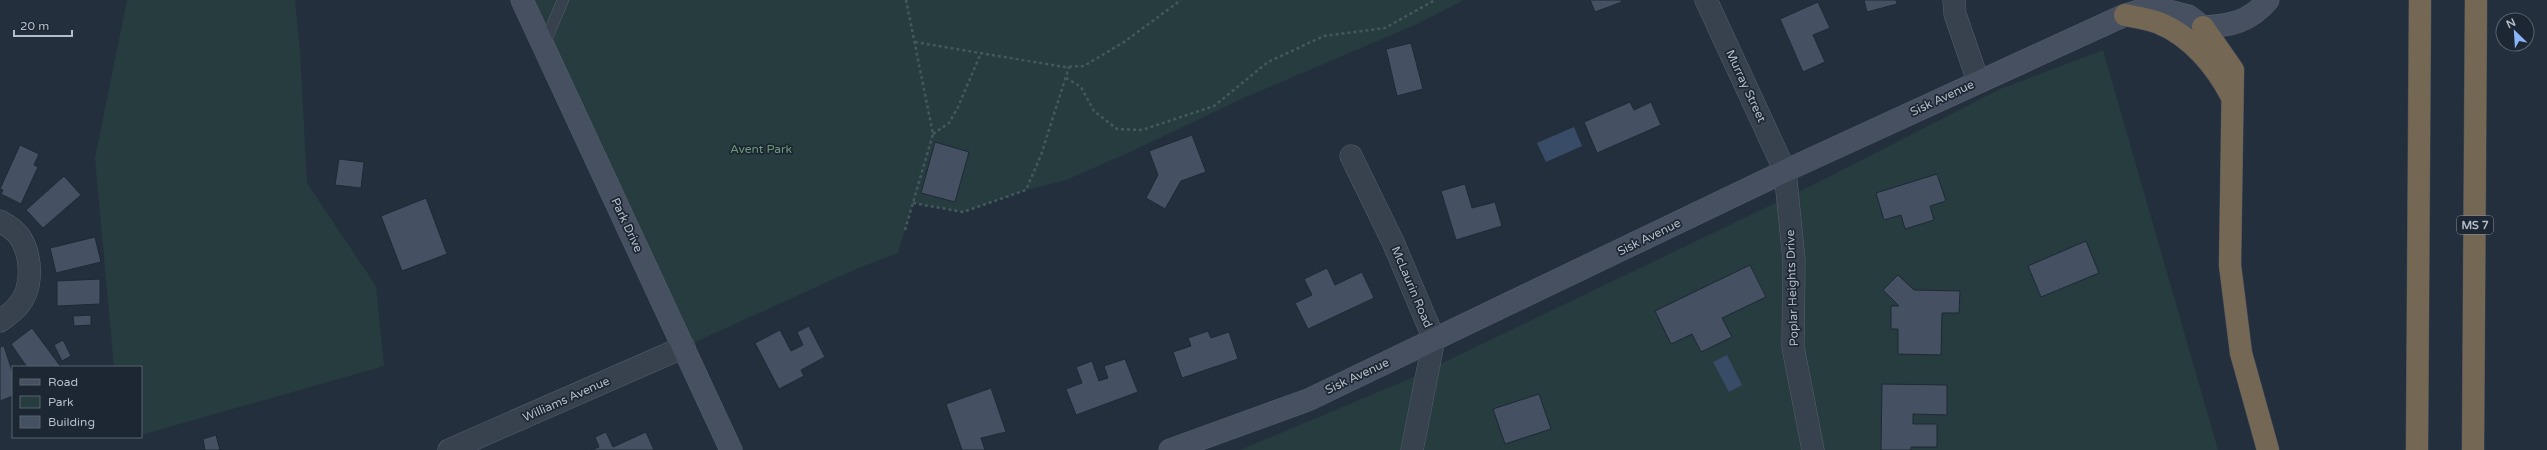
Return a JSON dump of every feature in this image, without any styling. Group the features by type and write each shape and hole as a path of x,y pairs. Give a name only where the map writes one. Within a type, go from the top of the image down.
{"highway":[{"path":"2418,450 2420,0"},
{"name":"MS 7","path":"2473,450 2476,0"},
{"path":"2190,14 2233,70 2234,102 2230,265 2241,353 2268,450"},
{"path":"2125,15 2158,23 2184,37 2204,55 2224,81 2234,102"}],"street":[{"name":"Park Drive","path":"522,0 731,450"},
{"name":"Murray Street","path":"1706,0 1785,172"},
{"path":"1954,0 1955,14 1978,81"},
{"name":"Sisk Avenue","path":"2125,15 2142,0"},
{"name":"Sisk Avenue","path":"1170,450 1308,400 1978,81 2125,15 2153,7 2190,14 2228,26 2249,19 2268,0"},
{"name":"McLaurin Road","path":"1351,156 1393,242 1434,339 1412,450"},
{"name":"Poplar Heights Drive","path":"1785,172 1794,260 1793,347 1813,450"},
{"path":"0,221 19,236 27,251 29,270 27,290 18,307 0,321"},
{"name":"Williams Avenue","path":"449,450 684,347"}],"lane":[{"path":"544,46 563,0"}],"path":[{"path":"905,230 933,134 925,103 915,42 906,0"},
{"path":"915,42 1069,66 1084,66 1124,42 1181,0"},
{"path":"1066,78 1081,87 1094,111 1117,129 1142,130 1214,106 1268,62 1324,36 1385,28 1435,0"},
{"path":"933,134 949,123 958,107 981,53"},
{"path":"913,203 963,212 1026,190 1041,155 1069,66"}],"green space":[{"path":"127,0 295,0 300,50 307,183 376,286 384,366 142,435 142,366 114,366 95,158"},
{"name":"Avent Park","path":"535,0 1464,0 1415,25 1246,97 1130,152 1066,180 1026,190 963,212 913,203 898,253 856,269 684,347"},
{"path":"2103,50 2218,450 1240,450 1409,379 1819,182 2000,89"}],"water":[{"path":"1574,127 1582,146 1546,162 1537,143"},
{"path":"1727,355 1742,385 1729,392 1713,362"}],"building":[{"path":"1590,0 1621,0 1622,2 1595,12"},
{"path":"1864,0 1896,0 1897,4 1867,12"},
{"path":"1818,2 1830,28 1813,35 1825,62 1803,72 1780,19"},
{"path":"1411,43 1423,89 1397,96 1386,49"},
{"path":"1630,102 1634,110 1651,102 1661,125 1597,153 1584,122"},
{"path":"1192,135 1206,172 1181,181 1165,209 1146,198 1158,175 1149,151"},
{"path":"935,142 969,152 955,202 921,193"},
{"path":"20,145 39,154 34,165 38,167 21,204 1,194 3,190 0,189"},
{"path":"339,159 364,162 361,188 335,185"},
{"path":"1937,174 1946,201 1930,206 1934,220 1905,229 1901,215 1884,220 1876,193"},
{"path":"64,176 81,195 43,228 26,210"},
{"path":"1465,184 1472,208 1495,202 1502,226 1456,240 1441,191"},
{"path":"426,198 447,254 402,271 381,216"},
{"path":"95,237 101,262 56,273 50,248"},
{"path":"2086,241 2099,273 2041,297 2028,266"},
{"path":"1750,265 1766,297 1722,318 1732,337 1701,352 1692,334 1671,344 1655,311"},
{"path":"1327,268 1335,285 1362,272 1374,298 1308,329 1295,303 1312,295 1304,279"},
{"path":"1898,275 1914,290 1960,291 1959,313 1942,313 1941,355 1898,354 1898,329 1891,329 1891,306 1899,306 1883,290"},
{"path":"100,279 100,304 57,306 57,281"},
{"path":"91,315 91,325 74,326 73,316"},
{"path":"809,326 825,357 801,370 804,376 779,389 755,343 780,330 791,351 803,345 797,332"},
{"path":"32,328 60,366 26,366 11,344"},
{"path":"1208,331 1211,338 1229,332 1238,359 1182,378 1173,352 1191,346 1188,338"},
{"path":"63,340 71,356 62,361 54,345"},
{"path":"4,346 12,371 12,396 0,401 0,347"},
{"path":"1125,359 1138,392 1076,415 1066,389 1082,383 1076,367 1092,361 1099,381 1108,378 1104,366"},
{"path":"1882,384 1947,385 1947,415 1913,414 1913,424 1937,424 1937,447 1911,447 1911,450 1881,450"},
{"path":"991,388 1006,432 981,438 985,450 962,450 946,404"},
{"path":"1539,394 1551,429 1505,444 1493,409"},
{"path":"606,432 613,447 646,432 654,450 591,450 599,447 595,437"},
{"path":"216,435 220,450 205,450 203,439"}]}
